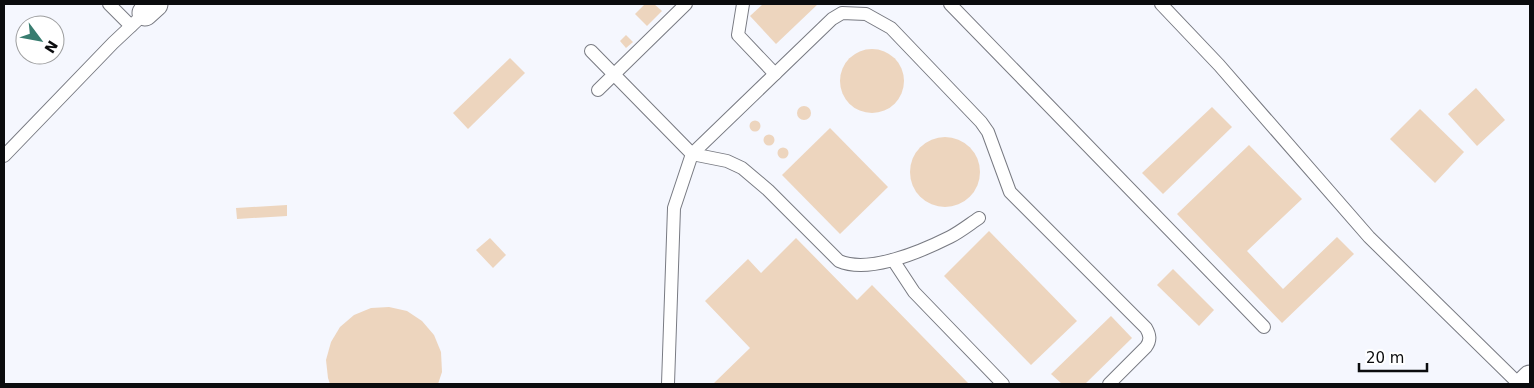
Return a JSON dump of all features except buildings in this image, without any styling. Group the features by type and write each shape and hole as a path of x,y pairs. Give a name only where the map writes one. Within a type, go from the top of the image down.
{"street":[{"path":"1524,384 1530,378"}],"lane":[{"path":"4,156 144,14 109,4"},
{"path":"598,90 686,4"},
{"path":"743,4 738,35 775,74"},
{"path":"950,4 1264,327"},
{"path":"1162,4 1219,65 1369,237 1519,384"},
{"path":"668,384 674,208 692,154 832,19 842,13 866,14 890,28 981,122 988,132 1010,192 1146,328 1150,341 1109,384"},
{"path":"591,51 692,154 728,161 742,168 768,190 840,261 848,265 857,266 893,260 917,252 951,236 979,218"},
{"path":"893,260 914,292 1003,384"}]}
